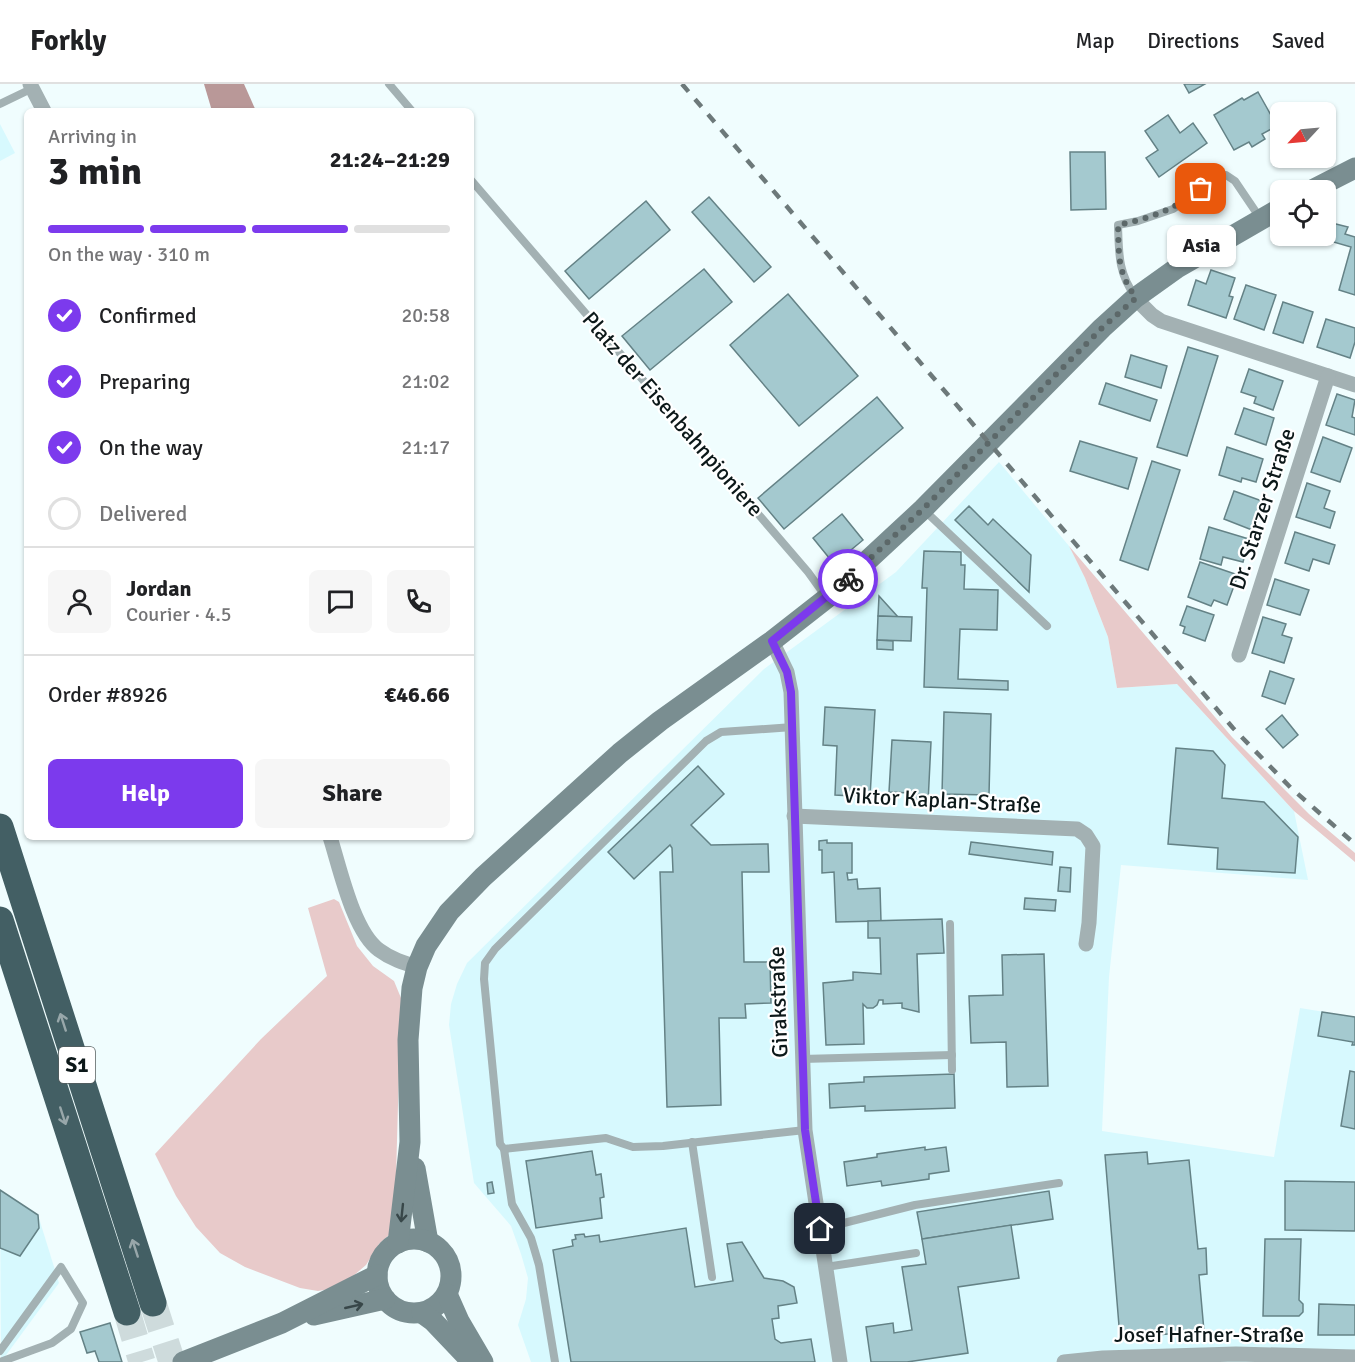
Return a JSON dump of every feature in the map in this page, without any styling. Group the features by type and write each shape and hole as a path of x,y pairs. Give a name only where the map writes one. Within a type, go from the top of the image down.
{"highway":[{"name":"S1","path":"0,827 153,1303"},
{"name":"S1","path":"0,920 127,1312"}],"main road":[{"path":"1332,180 1355,168"},
{"path":"398,1243 410,1142 409,1016 417,967 426,946 457,903 562,804 660,721 772,641 827,598 923,509 1102,328 1136,298 1177,268 1270,214"},
{"path":"410,1142 428,1242"},
{"path":"413,1239 428,1242 439,1248 449,1264 452,1276 447,1294 436,1306 422,1313 398,1310 385,1299 381,1292 377,1275 381,1259 398,1243 413,1239"},
{"path":"183,1362 282,1323 377,1275"},
{"path":"447,1294 450,1304 483,1362"},
{"path":"282,1323 385,1299"},
{"path":"422,1313 433,1321 472,1362"}],"street":[{"path":"32,86 43,108"},
{"path":"1136,298 1161,321 1355,385"},
{"name":"Dr. Starzer Straße","path":"1239,655 1328,376"},
{"name":"Girakstraße","path":"772,641 787,672 791,692 805,1130 840,1362"},
{"name":"Viktor Kaplan-Straße","path":"794,816 1077,829 1086,835 1093,846 1086,944"},
{"path":"331,840 354,911 368,939 390,957 417,967"},
{"name":"Josef Hafner-Straße","path":"1064,1362 1103,1358 1236,1354 1355,1357"}],"lane":[{"path":"389,84 409,108"},
{"path":"0,104 32,86"},
{"path":"1136,298 1125,283 1119,264 1118,225 1173,209 1219,176 1226,175 1235,181 1261,219"},
{"name":"Platz der Eisenbahnpioniere","path":"474,184 827,598"},
{"path":"923,509 1047,626"},
{"path":"555,1362 540,1265 531,1238 512,1204 504,1149 500,1144 484,963 495,949 706,741 721,732 793,727"},
{"path":"950,924 952,1070"},
{"path":"802,1059 952,1055"},
{"path":"504,1149 606,1138 633,1147 805,1130"},
{"path":"692,1142 712,1277"},
{"path":"820,1229 915,1205 1059,1183"},
{"path":"826,1267 916,1253"},
{"path":"0,1352 62,1267 83,1304 71,1329 52,1343 0,1362"}],"shaded area":[{"path":"204,84 244,84 255,108 211,108"},
{"path":"0,124 15,153 0,161"},
{"path":"999,462 1069,546 1085,578 1108,637 1117,688 1177,684 1294,811 1308,880 1121,865 1109,977 1102,1131 1274,1157 1300,1008 1355,1017 1355,1362 531,1362 518,1325 526,1299 528,1278 521,1254 511,1226 474,1183 449,1025 451,1004 467,963 764,669 896,572"},
{"path":"1069,546 1232,737 1309,814 1355,853 1355,862 1294,811 1177,684 1117,688 1108,637 1085,578"},
{"path":"334,899 339,902 357,946 373,966 394,981 401,998 395,1212 390,1234 379,1244 366,1265 352,1277 330,1289 318,1291 300,1288 245,1267 220,1253 196,1227 176,1196 155,1154 261,1039 327,976 308,908"},
{"path":"0,1190 38,1215 59,1283 1,1362"}],"building":[{"path":"1184,84 1205,84 1189,93"},
{"path":"1258,92 1270,113 1270,130 1262,134 1265,139 1252,147 1249,142 1234,150 1214,115 1242,98 1244,100"},
{"path":"1168,115 1180,133 1193,123 1207,143 1159,177 1146,158 1158,150 1145,131"},
{"path":"1070,152 1105,152 1106,209 1071,210"},
{"path":"709,197 771,267 754,282 692,212"},
{"path":"646,201 670,230 589,299 565,271"},
{"path":"1336,224 1348,227 1345,234 1355,237 1355,295 1339,290 1351,247 1336,243"},
{"path":"704,269 732,302 650,370 622,336"},
{"path":"1211,270 1235,278 1229,296 1233,297 1226,318 1188,305 1196,280 1206,284"},
{"path":"1246,285 1276,295 1264,330 1234,319"},
{"path":"788,294 858,376 799,426 730,345"},
{"path":"1283,302 1313,312 1303,343 1273,333"},
{"path":"1326,319 1355,328 1355,342 1350,358 1317,347"},
{"path":"1188,347 1218,356 1187,456 1157,447"},
{"path":"1131,355 1167,366 1161,388 1125,377"},
{"path":"1249,369 1283,381 1273,410 1254,403 1256,397 1241,392"},
{"path":"1106,383 1157,400 1150,421 1099,404"},
{"path":"1337,394 1355,400 1352,417 1355,418 1355,435 1326,425"},
{"path":"877,397 903,428 784,529 758,498"},
{"path":"1244,408 1274,418 1266,445 1235,434"},
{"path":"1323,437 1352,448 1340,482 1311,472"},
{"path":"1080,441 1137,458 1128,489 1070,471"},
{"path":"1227,447 1263,459 1256,482 1242,478 1241,482 1219,475"},
{"path":"1152,461 1180,470 1148,570 1120,560"},
{"path":"1307,483 1330,491 1324,508 1335,512 1330,528 1296,517"},
{"path":"1234,491 1262,501 1252,530 1224,519"},
{"path":"969,506 988,525 993,519 1031,555 1029,592 955,520"},
{"path":"842,514 863,540 834,564 813,538"},
{"path":"1209,527 1249,539 1243,562 1223,557 1221,565 1200,559"},
{"path":"1295,532 1335,545 1329,564 1313,559 1309,571 1285,563"},
{"path":"924,551 961,552 961,565 965,565 964,589 998,590 997,630 960,629 958,679 1008,681 1008,690 924,687 927,588 922,588"},
{"path":"1200,562 1238,575 1227,605 1214,600 1211,606 1188,597"},
{"path":"1275,579 1309,590 1300,615 1267,605"},
{"path":"879,596 898,617 878,616"},
{"path":"1187,606 1214,615 1205,641 1183,633 1185,627 1180,625"},
{"path":"878,616 912,617 911,641 877,640"},
{"path":"1263,617 1286,624 1282,635 1292,638 1284,663 1252,653"},
{"path":"877,640 893,641 893,650 877,649"},
{"path":"1270,671 1294,679 1285,704 1262,696"},
{"path":"825,707 875,710 870,797 835,795 837,746 823,745"},
{"path":"944,712 991,714 989,795 942,794"},
{"path":"1282,715 1298,735 1283,748 1266,729"},
{"path":"892,740 931,742 928,803 909,802 910,793 889,792"},
{"path":"1176,748 1213,751 1225,765 1222,798 1264,802 1298,837 1295,873 1217,869 1218,848 1168,844"},
{"path":"698,766 724,794 691,825 711,845 768,844 769,872 742,872 744,962 770,962 771,1003 745,1004 746,1018 719,1018 721,1105 667,1107 660,872 673,872 672,848 670,845 634,879 608,852"},
{"path":"827,840 827,843 852,843 852,873 847,873 848,880 857,879 858,889 880,888 881,921 836,922 834,872 822,873 822,850 819,850 819,841"},
{"path":"971,842 1053,852 1052,865 969,854"},
{"path":"1060,867 1071,868 1070,892 1058,891"},
{"path":"1025,898 1056,900 1055,911 1024,909"},
{"path":"942,919 944,953 917,954 919,1012 902,1008 902,1003 883,1004 883,1000 879,1000 873,1008 867,1008 863,1004 864,1044 826,1045 823,983 853,980 853,972 881,974 880,938 868,938 868,921"},
{"path":"1044,954 1048,1086 1007,1087 1006,1042 971,1043 969,996 1003,995 1002,955"},
{"path":"1322,1012 1355,1017 1355,1045 1352,1045 1353,1042 1318,1036"},
{"path":"1350,1071 1355,1072 1355,1129 1341,1126"},
{"path":"954,1074 955,1108 865,1111 865,1106 830,1108 829,1084 864,1082 864,1077"},
{"path":"925,1147 925,1150 946,1147 949,1171 929,1174 929,1179 882,1186 881,1181 847,1186 844,1162 877,1157 877,1154"},
{"path":"592,1151 596,1175 601,1174 604,1197 600,1198 602,1218 536,1228 526,1161"},
{"path":"1147,1152 1148,1164 1189,1160 1198,1249 1206,1248 1207,1274 1199,1275 1204,1331 1120,1338 1105,1155"},
{"path":"1285,1181 1355,1182 1355,1231 1285,1230"},
{"path":"492,1182 494,1193 488,1194 487,1183"},
{"path":"0,1190 38,1215 39,1228 20,1256 0,1248"},
{"path":"1049,1191 1053,1219 922,1239 917,1212"},
{"path":"1011,1225 1019,1278 958,1287 968,1353 907,1362 871,1362 866,1327 893,1323 894,1333 912,1330 902,1267 926,1264 922,1239"},
{"path":"686,1228 695,1287 733,1281 727,1244 742,1242 764,1278 783,1281 794,1287 797,1303 778,1306 779,1318 772,1319 775,1339 781,1343 811,1339 815,1362 571,1362 553,1250 573,1246 572,1240 576,1239 575,1235 584,1234 585,1237 599,1235 600,1242"},
{"path":"1265,1239 1301,1239 1299,1300 1303,1304 1303,1312 1299,1316 1263,1316"},
{"path":"1319,1304 1355,1305 1355,1335 1318,1335"},
{"path":"110,1323 122,1362 99,1362 95,1351 87,1353 80,1332"}],"tunnel":[{"path":"153,1303 172,1362"},
{"path":"127,1312 142,1362"}],"railway":[{"path":"682,84 1233,728 1291,788 1355,844"}],"way so far":[{"path":"848,579 923,509 1102,328 1136,298 1125,283 1119,264 1118,225 1173,209 1201,189"}],"place":[{"name":"Asia","path":"1201,189"}],"route":[{"path":"820,1229 805,1130 791,692 787,672 772,641 848,579"}]}
